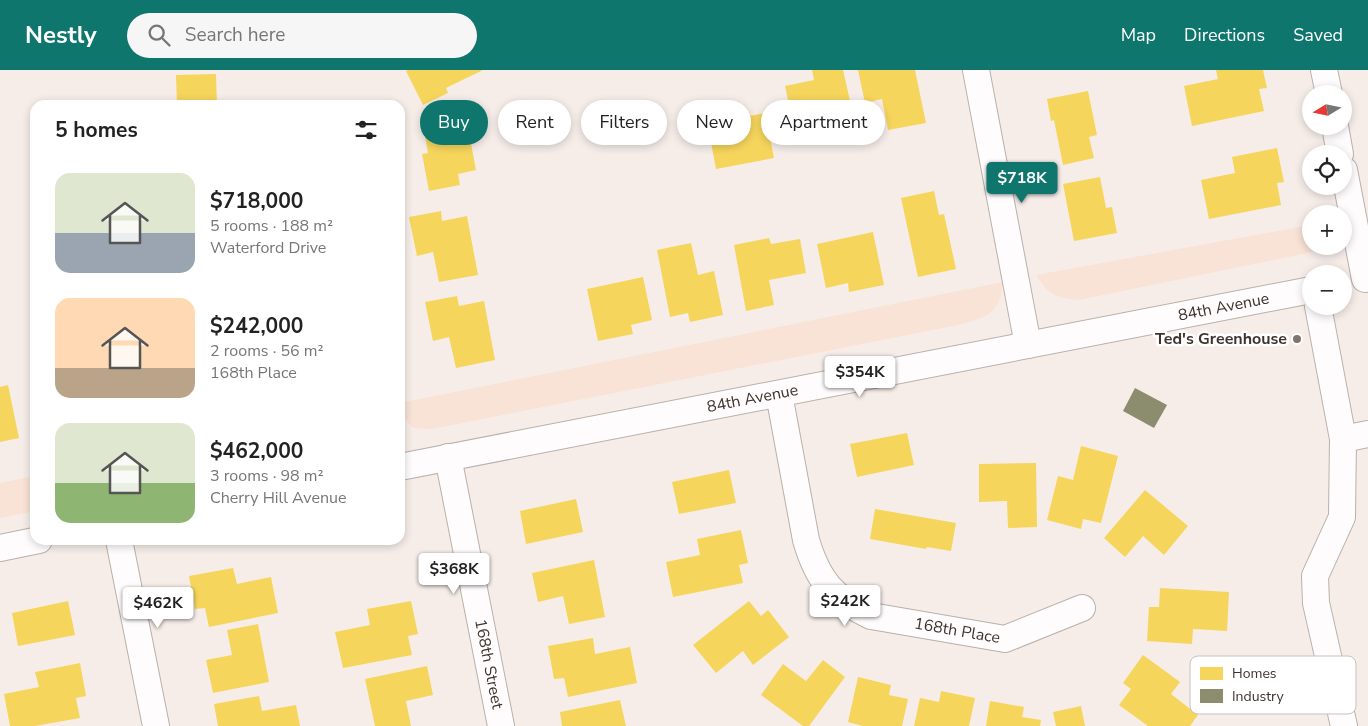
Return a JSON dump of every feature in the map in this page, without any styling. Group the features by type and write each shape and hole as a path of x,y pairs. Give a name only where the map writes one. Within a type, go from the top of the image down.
{"street":[{"path":"976,70 1028,345"},
{"path":"1324,70 1327,85"},
{"path":"1347,195 1359,280"},
{"name":"84th Avenue","path":"405,466 1302,292"},
{"path":"1320,315 1343,439 1342,517 1316,576 1316,604 1328,656"},
{"name":"168th Place","path":"779,394 806,540 812,561 822,581 835,595 852,607 871,616 1005,639 1082,608"},
{"path":"1343,439 1368,434"},
{"name":"168th Street","path":"448,457 501,726"},
{"path":"0,548 30,542"},
{"path":"120,545 156,726"}],"shaded area":[{"path":"1302,227 1302,254 1079,300 1053,294 1036,275"},
{"path":"1003,282 999,302 990,313 977,320 958,325 432,429 413,428 405,418 405,402"},
{"path":"30,477 30,512 0,518 0,483"}],"building: Homes":[{"path":"483,70 446,88 448,93 433,100 420,100 406,71"},
{"path":"812,70 843,70 850,100 788,100 785,86 814,80"},
{"path":"858,70 915,70 926,123 888,130 885,100 864,100"},
{"path":"1216,70 1263,70 1267,88 1259,89 1264,111 1192,126 1184,86 1218,79"},
{"path":"216,74 217,100 177,100 176,75"},
{"path":"1088,91 1097,135 1089,137 1094,158 1063,165 1054,120 1051,121 1047,99"},
{"path":"761,114 761,145 771,145 774,158 716,169 711,145 751,145 751,116"},
{"path":"427,145 471,145 476,170 458,174 460,185 429,191 422,154 428,153"},
{"path":"1277,148 1284,182 1277,183 1281,205 1209,219 1201,180 1235,173 1232,157"},
{"path":"1100,177 1106,208 1112,207 1117,233 1074,241 1063,184"},
{"path":"934,191 939,215 944,214 956,269 918,277 901,198"},
{"path":"441,211 442,221 467,216 478,275 439,282 433,252 417,256 409,217"},
{"path":"873,232 884,285 849,292 848,283 826,288 817,244"},
{"path":"769,238 771,244 800,239 806,273 769,280 774,305 746,311 734,245"},
{"path":"691,243 698,275 714,271 723,315 690,322 688,313 670,317 657,250"},
{"path":"643,277 652,320 631,325 633,334 598,341 587,289"},
{"path":"457,296 459,306 484,301 495,360 456,368 449,337 433,341 425,302"},
{"path":"8,385 19,438 0,442 0,387"},
{"path":"907,433 914,465 857,477 850,444"},
{"path":"1081,446 1118,456 1101,523 1083,519 1081,529 1047,520 1058,476 1073,480"},
{"path":"1036,463 1037,527 1008,528 1007,501 979,502 979,464"},
{"path":"729,470 736,503 679,514 672,482"},
{"path":"1145,490 1188,526 1164,555 1143,536 1125,557 1104,538"},
{"path":"576,499 583,532 526,544 520,511"},
{"path":"875,509 956,523 951,551 927,547 926,549 870,539"},
{"path":"741,530 748,563 739,565 743,583 673,597 666,562 700,555 697,539"},
{"path":"594,560 605,617 569,624 563,596 538,602 532,573"},
{"path":"233,568 237,584 271,577 278,613 209,627 205,608 195,609 189,576"},
{"path":"1160,588 1229,592 1227,631 1193,629 1192,644 1147,641 1149,607 1159,607"},
{"path":"68,601 75,635 18,646 12,613"},
{"path":"411,601 418,634 408,636 412,655 343,668 335,632 370,625 367,609"},
{"path":"749,601 761,616 768,610 789,637 753,665 743,651 716,673 693,645"},
{"path":"258,624 269,682 213,693 206,660 232,655 227,630"},
{"path":"593,638 595,654 630,647 637,683 568,697 564,678 554,679 548,646"},
{"path":"1143,655 1180,682 1171,694 1190,709 1190,714 1198,715 1190,726 1148,726 1119,705 1131,689 1123,683"},
{"path":"823,660 845,677 809,726 803,726 761,695 783,664 806,681"},
{"path":"80,663 86,696 76,698 80,718 35,726 10,726 4,694 39,687 35,672"},
{"path":"427,666 433,695 406,701 411,726 375,726 365,679"},
{"path":"858,677 891,685 889,695 908,699 902,726 863,726 848,722"},
{"path":"941,691 975,698 969,726 914,726 920,698 939,702"},
{"path":"259,696 262,711 296,705 300,726 218,726 214,704"},
{"path":"620,700 626,726 562,726 560,712"},
{"path":"990,701 1024,707 1022,717 1041,720 1040,726 986,726"},
{"path":"1081,706 1085,726 1056,726 1053,712"}],"building: Industry":[{"path":"1135,388 1167,405 1154,428 1123,411"}],"place":[{"name":"Ted's Greenhouse","path":"1297,339"}]}
